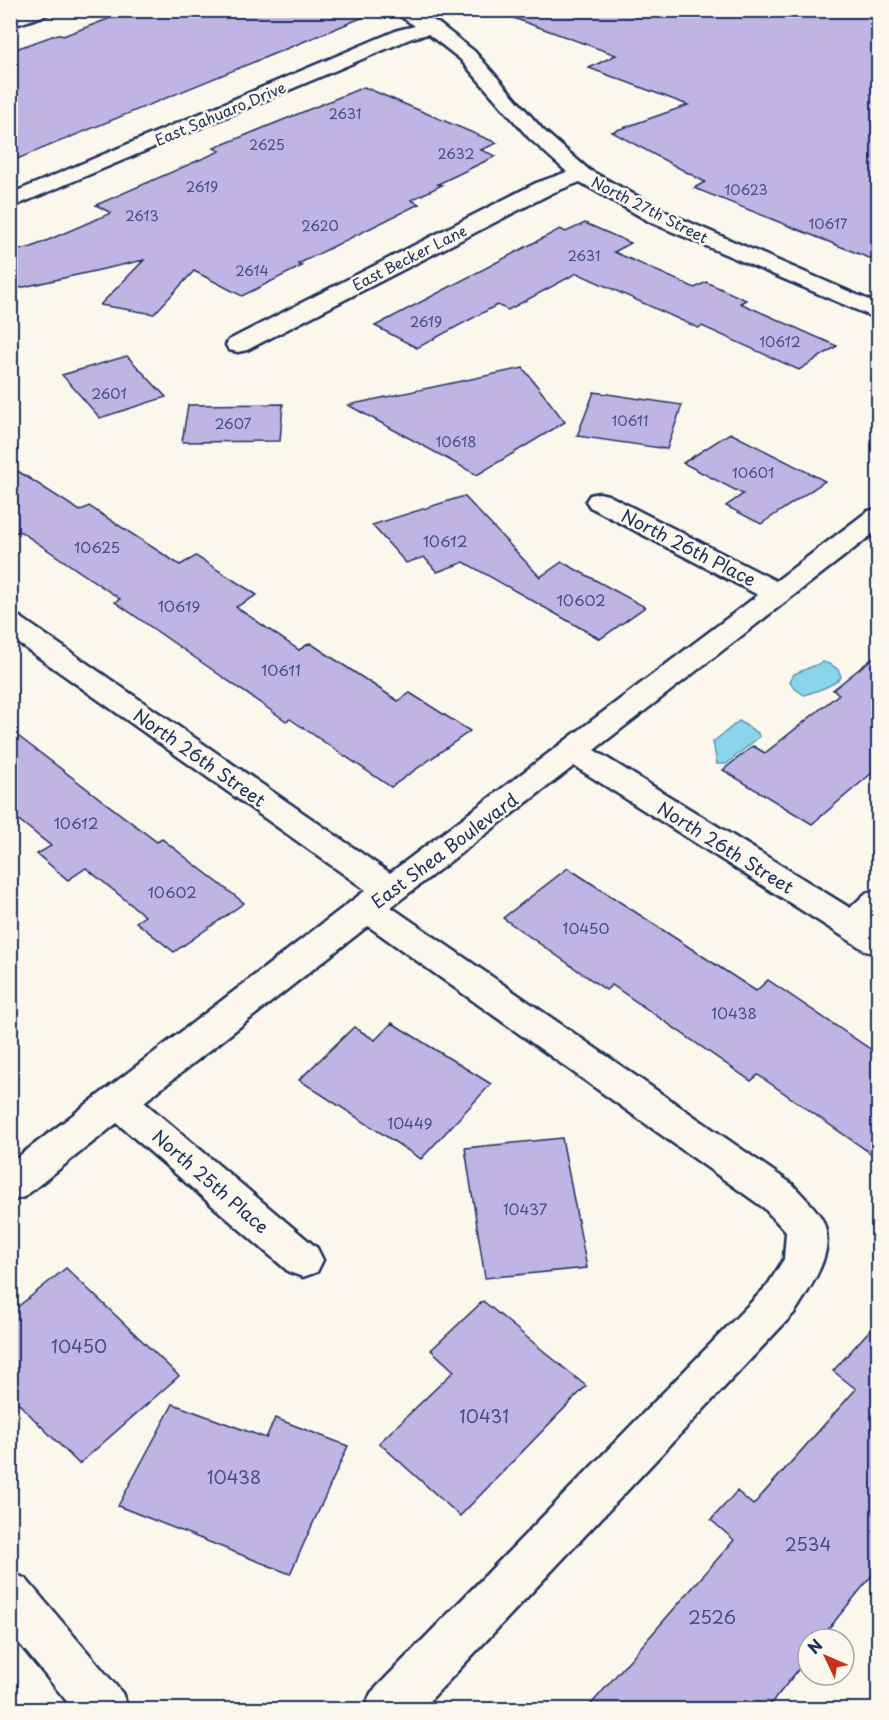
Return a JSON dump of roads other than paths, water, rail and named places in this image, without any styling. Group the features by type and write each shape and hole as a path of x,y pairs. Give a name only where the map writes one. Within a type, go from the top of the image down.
{"street":[{"path":"10,22 43,10"},
{"name":"North 27th Street","path":"400,10 432,27 467,56 536,134 582,174 660,218 879,312"},
{"name":"East Sahuaro Drive","path":"10,202 405,34 432,27"},
{"name":"East Becker Lane","path":"237,345 544,188 582,174"},
{"name":"North 26th Place","path":"599,501 779,594"},
{"name":"East Shea Boulevard","path":"10,1185 378,899 879,517"},
{"name":"North 26th Street","path":"10,623 778,1196 806,1227 804,1262 781,1299 388,1710"},
{"name":"North 26th Street","path":"573,751 866,934"},
{"path":"866,934 879,902"},
{"name":"North 25th Place","path":"119,1101 303,1260"},
{"path":"10,1595 105,1710"}],"water":[{"path":"823,662 837,669 841,677 838,680 804,695 793,687 790,681 794,674"},
{"path":"739,721 758,733 759,737 726,764 717,764 713,742"}]}
